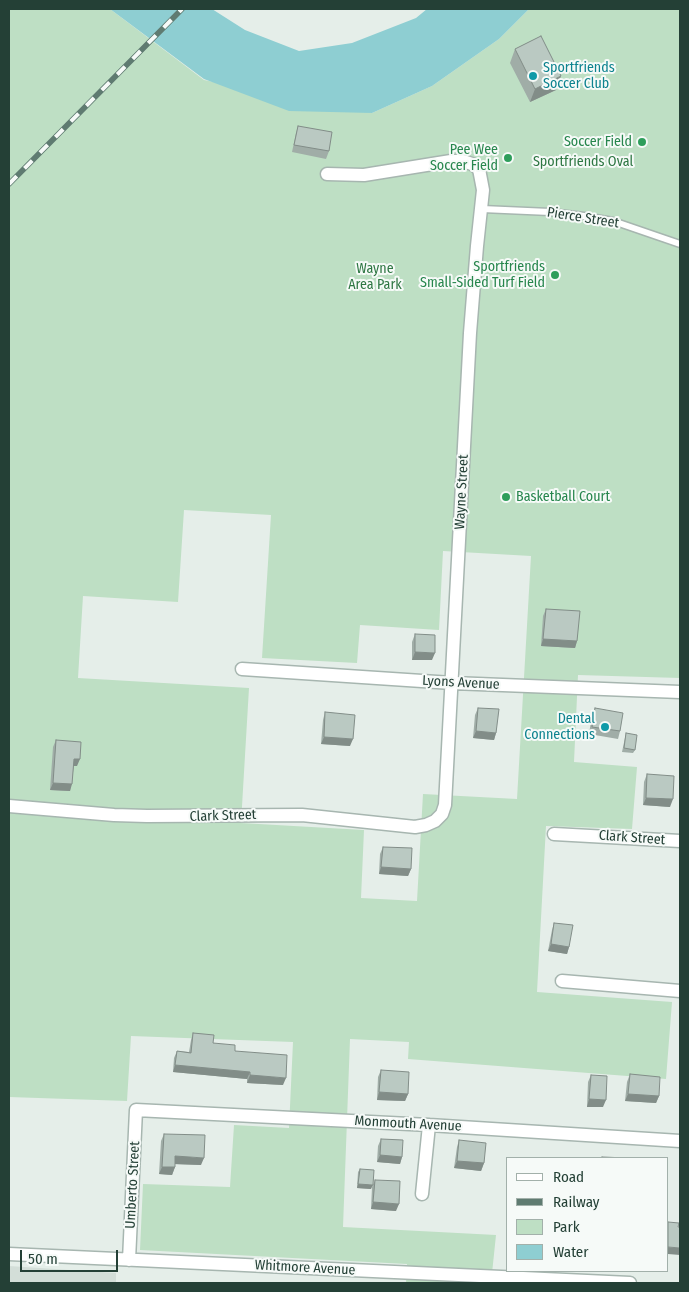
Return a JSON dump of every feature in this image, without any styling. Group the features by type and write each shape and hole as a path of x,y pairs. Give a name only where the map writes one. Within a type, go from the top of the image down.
{"street":[{"name":"Wayne Street","path":"326,174 364,175 451,161 463,161 479,169 481,175 483,190 482,208 476,246 470,333 445,805 442,814 435,821"},
{"name":"Lyons Avenue","path":"242,669 452,683 680,692"},
{"name":"Clark Street","path":"9,806 146,816 302,815 415,827 435,821"},
{"name":"Clark Street","path":"554,834 680,841"},
{"path":"562,982 680,991"},
{"name":"Monmouth Avenue","path":"136,1110 430,1125 680,1141"},
{"name":"Umberto Street","path":"130,1260 136,1110"},
{"path":"422,1194 430,1125"},
{"name":"Whitmore Avenue","path":"9,1254 630,1283"}],"lane":[{"name":"Pierce Street","path":"482,208 550,212 613,221 680,244"}],"shaded area":[{"path":"9,1266 116,1273 116,1283 9,1283"}],"green space":[{"path":"9,9 110,9 204,80 372,113 432,86 499,39 529,9 680,9 680,678 578,675 574,762 637,767 632,829 546,826 537,992 672,1002 666,1079 408,1059 409,1042 350,1039 343,1227 496,1235 491,1283 406,1283 407,1264 140,1250 143,1184 230,1187 234,1125 289,1128 293,1042 131,1036 127,1101 9,1097","holes":["184,510 271,515 262,658 357,663 360,625 439,630 443,551 531,556 517,799 423,794 417,901 361,898 364,830 241,823 249,688 78,678 83,596 178,602"]}],"water":[{"path":"110,9 212,9 245,30 299,51 352,43 416,18 427,9 529,9 499,39 432,86 372,113 289,111 204,79"}],"building":[{"path":"541,36 561,76 535,89 515,49"},
{"path":"298,126 332,132 329,151 294,145"},
{"path":"546,609 580,611 577,641 543,639"},
{"path":"415,634 435,635 435,653 415,652"},
{"path":"478,708 499,709 496,733 476,731"},
{"path":"595,708 623,713 620,731 592,727"},
{"path":"325,712 355,715 353,739 324,737"},
{"path":"626,733 637,735 635,750 624,748"},
{"path":"56,740 81,742 80,759 74,759 72,784 53,783"},
{"path":"647,774 674,776 673,799 646,798"},
{"path":"383,847 412,848 411,869 381,867"},
{"path":"554,923 573,925 569,947 551,944"},
{"path":"193,1033 214,1035 213,1043 235,1045 235,1051 287,1055 286,1078 250,1075 250,1072 175,1065 177,1051 191,1053"},
{"path":"381,1070 409,1072 408,1094 379,1092"},
{"path":"630,1074 660,1077 659,1096 628,1094"},
{"path":"591,1075 607,1076 606,1100 589,1099"},
{"path":"164,1134 205,1135 204,1158 175,1156 175,1167 162,1167"},
{"path":"381,1139 403,1140 402,1157 380,1155"},
{"path":"459,1140 486,1143 484,1163 457,1161"},
{"path":"360,1169 374,1170 373,1185 358,1184"},
{"path":"375,1180 400,1181 399,1204 373,1202"},
{"path":"669,1222 679,1223 680,1248 669,1247"}],"railway":[{"path":"9,184 182,9"}],"place":[{"name":"Sportfriends Soccer Club","path":"533,76"},
{"name":"Soccer Field","path":"642,142"},
{"name":"Pee Wee Soccer Field","path":"508,158"},
{"name":"Sportfriends Small-Sided Turf Field","path":"555,275"},
{"name":"Basketball Court","path":"506,497"},
{"name":"Dental Connections","path":"605,727"}],"park label":[{"name":"Sportfriends Oval","path":"583,162"},
{"name":"Wayne Area Park","path":"375,278"}]}
